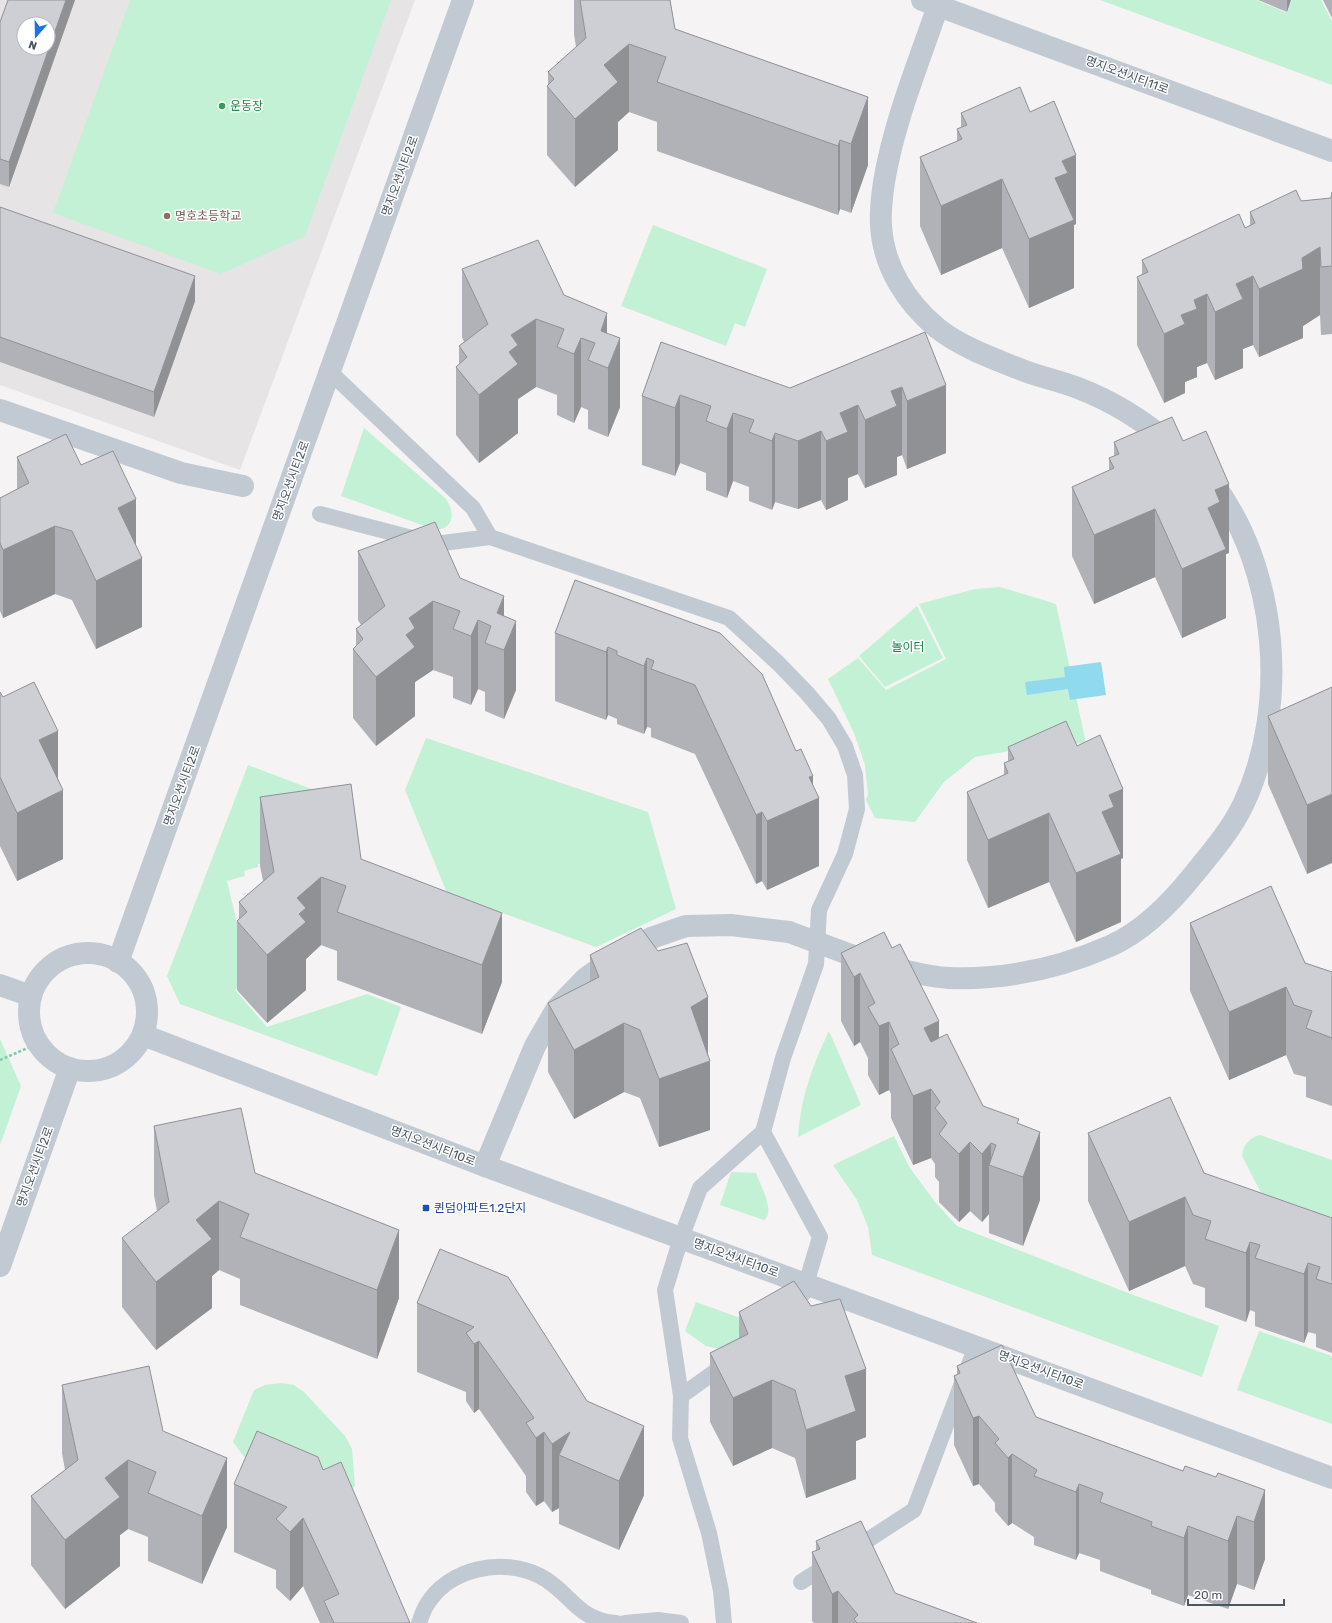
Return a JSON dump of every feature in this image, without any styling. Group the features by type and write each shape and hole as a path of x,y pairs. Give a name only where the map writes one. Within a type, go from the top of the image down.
{"street":[{"name":"명지오션시티2로","path":"118,962 463,0"},
{"name":"명지오션시티11로","path":"932,3 1332,151"},
{"path":"485,1166 535,1046 557,1008 586,978 617,956 651,938 686,926 731,925 789,932 875,964 947,978 990,978 1029,972 1070,961 1111,945 1146,924 1174,898 1222,840 1243,805 1265,741 1269,719 1269,637 1264,600 1258,576 1236,520 1223,497 1192,463 1158,434 1129,413 1103,398 1023,370 966,347 938,328 922,314 909,299 892,273 885,250 880,225 886,174 899,118 932,3"},
{"path":"0,410 181,473 243,486"},
{"path":"84,953 102,955 118,962 132,972 143,990 148,1009 143,1035 136,1048 121,1061 102,1070 86,1071 70,1068 56,1061 43,1050 38,1043 33,1034 29,1016 31,996 39,979 53,965 70,957 84,953"},
{"path":"0,985 31,996"},
{"name":"명지오션시티10로","path":"143,1035 485,1166 1332,1478"},
{"name":"명지오션시티2로","path":"0,1266 70,1068"}],"lane":[{"path":"330,372 472,508 490,537"},
{"path":"320,514 435,544 490,537 729,618 778,663 807,693 829,719 845,746 855,775 857,809 845,854 819,910 816,964 783,1058 763,1132 700,1188 681,1238 665,1290 681,1396 680,1438 709,1533 721,1591 724,1623"},
{"path":"763,1132 820,1237 807,1284 796,1311"},
{"path":"801,1582 914,1510 976,1346"},
{"path":"681,1396 740,1354"},
{"path":"419,1623 426,1605 444,1585 465,1572 490,1567 515,1569 539,1576 556,1588 586,1615 602,1622 616,1623"},
{"path":"625,1623 658,1620 681,1623"}],"path":[{"path":"0,1060 38,1043"}],"shaded area":[{"name":"명호초등학교","path":"0,0 415,0 240,470 0,385"}],"green space":[{"name":"운동장","path":"130,0 391,0 305,236 221,274 53,213"},
{"path":"1100,0 1256,0 1287,13 1292,0 1321,0 1332,21 1332,85"},
{"path":"653,225 767,269 745,327 735,323 726,346 621,306"},
{"path":"364,428 445,498 452,513 450,523 447,526 436,530 341,496"},
{"path":"1000,587 1056,604 1086,743 1038,746 975,757 944,782 915,822 875,818 866,800 868,794 865,765 854,733 828,679 858,658 886,690 946,659 919,604 975,589"},
{"name":"놀이터","path":"917,606 943,658 885,687 859,656"},
{"path":"426,738 648,812 676,909 596,947 447,893 405,790"},
{"path":"248,765 343,801 339,852 258,864 258,867 244,871 245,876 227,881 246,962 237,971 245,981 235,990 267,1027 367,994 401,1007 377,1076 180,1004 167,976"},
{"path":"829,1031 861,1105 798,1137 804,1095"},
{"path":"0,1039 21,1086 0,1145"},
{"path":"1260,1135 1332,1160 1332,1234 1271,1212 1242,1156 1247,1142"},
{"path":"894,1136 910,1168 935,1202 957,1226 1128,1293 1219,1326 1202,1377 872,1255 868,1227 857,1200 833,1165"},
{"path":"731,1172 756,1173 768,1205 767,1216 764,1220 720,1205"},
{"path":"696,1302 757,1324 755,1332 723,1350 706,1346 685,1331"},
{"path":"1259,1331 1332,1356 1332,1424 1237,1390"},
{"path":"281,1383 294,1385 304,1392 345,1436 352,1449 355,1486 336,1500 254,1470 233,1442 254,1390 265,1385"}],"water":[{"path":"1101,662 1106,695 1070,700 1068,689 1027,695 1025,682 1065,677 1064,667"}],"building":[{"path":"8,0 66,0 56,28 56,16 16,16 16,56 46,56 9,162 0,159 0,22"},
{"path":"580,0 670,0 675,29 868,97 851,144 840,140 838,146 657,82 666,57 629,44 604,65 618,82 575,119 547,86 554,79 548,72 586,38"},
{"path":"1020,87 1030,112 1054,101 1076,155 1062,161 1068,173 1055,178 1074,220 1029,239 1002,179 941,206 920,157 962,139 957,129 967,125 961,113"},
{"path":"1296,190 1301,201 1331,198 1332,192 1332,266 1321,267 1320,247 1302,258 1303,269 1259,289 1253,276 1236,284 1243,299 1215,312 1207,294 1194,300 1197,309 1181,315 1185,324 1164,334 1137,277 1148,272 1142,260 1239,214 1245,228 1255,223 1250,212"},
{"path":"0,207 195,276 154,392 0,337"},
{"path":"538,240 564,295 607,313 601,331 620,338 608,368 588,360 595,343 581,338 574,354 557,347 564,329 536,319 511,335 518,345 509,352 518,364 479,395 456,367 467,357 459,346 488,324 462,269"},
{"path":"925,332 946,385 907,401 902,387 891,391 897,406 865,420 858,405 840,413 848,432 826,441 821,431 798,441 775,433 772,441 749,432 754,420 733,413 727,429 706,421 711,406 680,395 675,408 642,396 661,342 790,388"},
{"path":"1172,417 1183,441 1206,431 1229,484 1215,490 1220,502 1208,508 1226,549 1182,569 1155,509 1094,535 1072,487 1114,468 1109,458 1119,454 1114,442"},
{"path":"66,434 81,465 113,451 136,499 118,508 142,558 96,581 72,531 55,526 3,550 0,543 0,498 29,483 17,457"},
{"path":"435,522 460,578 504,596 497,613 516,621 504,650 485,643 491,626 478,620 471,636 453,629 460,611 433,601 409,618 415,628 406,635 415,647 376,677 353,649 363,639 356,629 385,606 358,551"},
{"path":"575,580 720,633 762,674 796,751 801,749 813,776 809,777 819,798 767,821 762,812 756,815 695,685 651,669 654,661 647,658 644,666 617,655 617,651 608,647 606,652 555,633"},
{"path":"34,682 58,731 39,740 63,790 17,813 0,777 0,692 3,697"},
{"path":"1332,687 1332,794 1307,805 1268,716"},
{"path":"1066,721 1077,746 1100,735 1123,789 1109,795 1114,807 1102,812 1121,854 1076,873 1049,813 988,840 967,792 1008,773 1004,763 1014,759 1008,747"},
{"path":"351,784 361,859 502,913 482,965 337,912 346,886 321,877 297,898 306,908 299,914 306,922 267,955 237,921 247,912 239,902 274,872 260,797"},
{"path":"1271,886 1305,963 1332,972 1332,1038 1306,1028 1312,1011 1294,1005 1286,987 1229,1012 1190,923"},
{"path":"641,928 658,951 687,943 708,997 691,1007 710,1061 659,1079 640,1030 624,1023 574,1050 548,1003 599,977 590,955"},
{"path":"884,932 892,948 900,944 939,1021 924,1028 931,1042 947,1034 983,1106 1019,1119 1017,1123 1040,1132 1023,1177 989,1165 996,1145 991,1143 982,1154 970,1142 959,1154 939,1134 947,1123 935,1108 940,1102 931,1089 913,1096 891,1049 899,1044 889,1022 879,1026 868,1007 875,1003 860,973 854,977 841,953"},
{"path":"1170,1097 1204,1173 1332,1218 1332,1284 1316,1279 1320,1267 1308,1263 1304,1274 1255,1258 1260,1245 1250,1242 1246,1253 1205,1239 1211,1221 1193,1215 1185,1197 1129,1222 1088,1133"},
{"path":"241,1108 255,1173 399,1230 377,1290 240,1237 249,1214 219,1201 196,1220 212,1239 156,1282 122,1238 169,1202 154,1126"},
{"path":"440,1249 508,1277 587,1401 644,1426 619,1481 559,1455 570,1432 552,1444 544,1432 536,1438 526,1423 534,1418 479,1341 474,1344 466,1333 474,1327 417,1303"},
{"path":"794,1281 811,1306 840,1299 866,1369 845,1376 856,1411 806,1430 795,1390 772,1380 733,1398 710,1353 748,1334 739,1312"},
{"path":"1002,1345 1036,1417 1183,1471 1185,1466 1216,1477 1218,1473 1265,1490 1254,1522 1237,1516 1228,1541 1188,1526 1184,1538 1151,1526 1152,1522 1100,1502 1103,1493 1079,1484 1076,1492 1034,1476 1037,1470 1012,1454 1008,1458 995,1443 999,1439 979,1416 973,1418 954,1376 960,1373 957,1366"},
{"path":"149,1366 163,1431 227,1458 202,1516 148,1493 156,1472 128,1460 105,1478 120,1497 65,1540 31,1496 78,1460 62,1385"},
{"path":"257,1431 318,1457 323,1470 341,1462 410,1623 334,1623 324,1601 339,1594 303,1518 290,1532 276,1519 287,1507 234,1484"},
{"path":"861,1521 895,1593 977,1623 857,1623 854,1619 858,1615 838,1591 832,1594 812,1552 820,1549 816,1541"}],"place":[{"name":"운동장","path":"222,106"},
{"name":"명호초등학교","path":"167,216"},
{"name":"퀸덤아파트1.2단지","path":"426,1208"}]}
